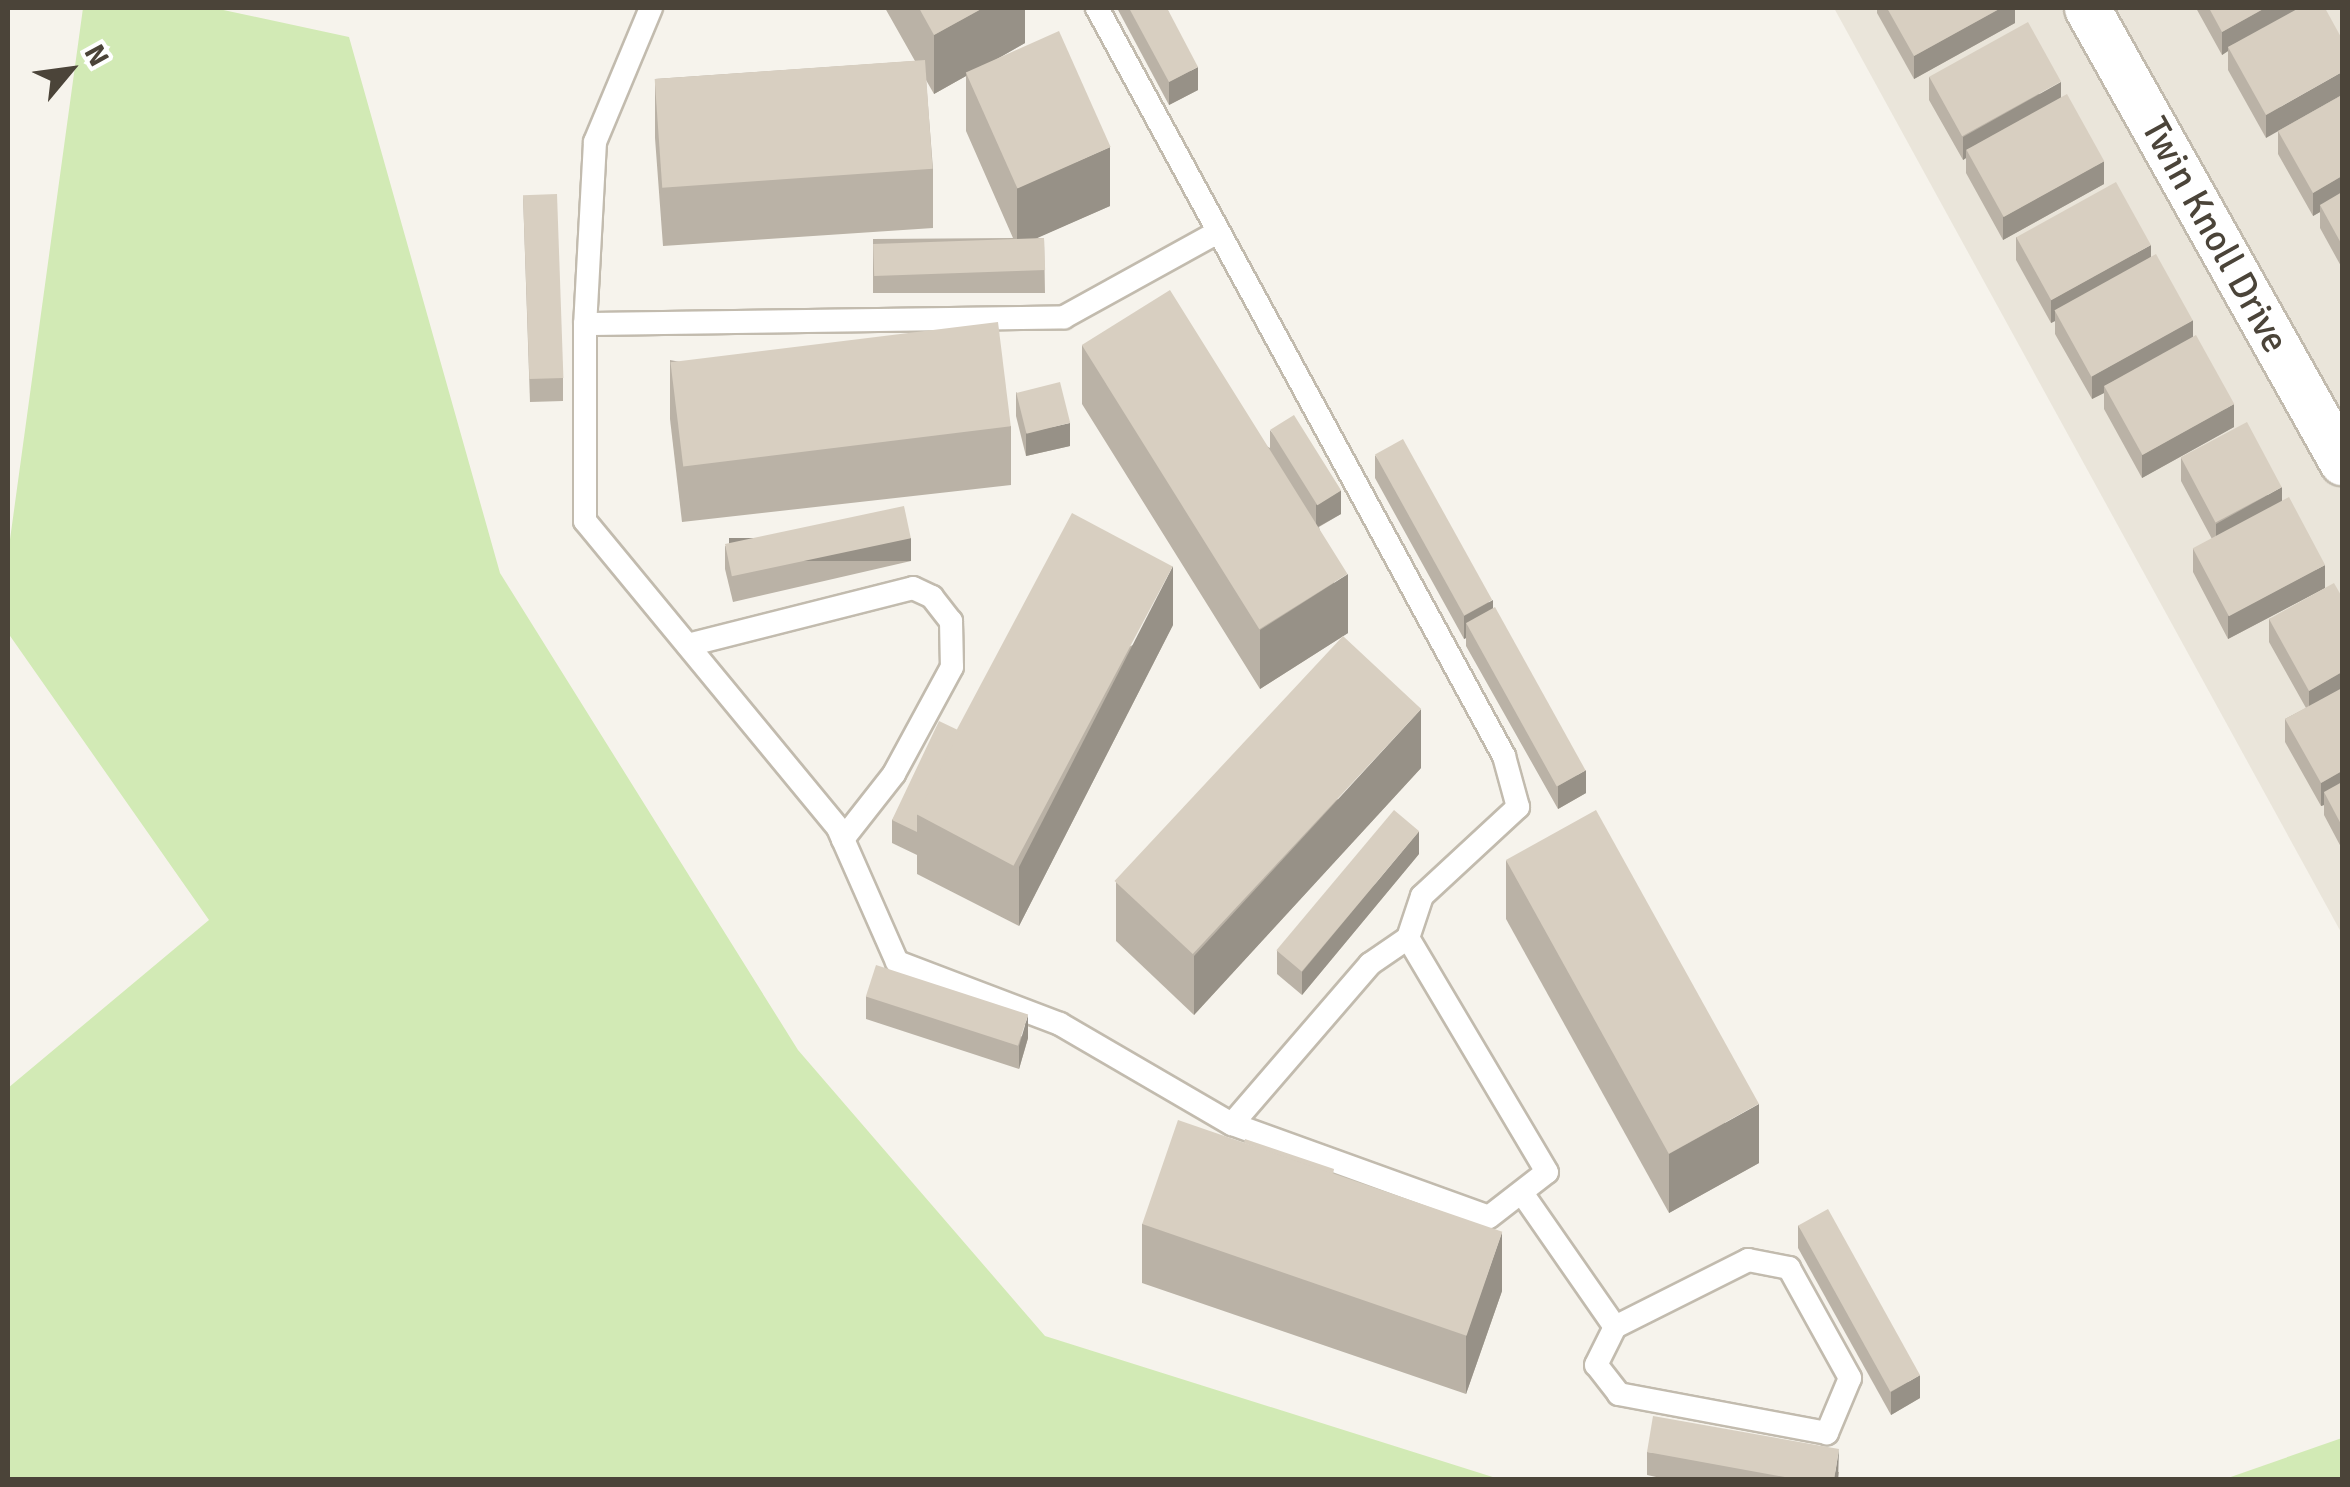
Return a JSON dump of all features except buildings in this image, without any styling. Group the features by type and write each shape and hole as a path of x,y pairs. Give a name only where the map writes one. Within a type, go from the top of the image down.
{"street":[{"name":"Twin Knoll Drive","path":"2086,8 2342,462"}],"lane":[{"path":"651,8 594,142 585,324 585,520 844,838 897,962 1060,1024 1232,1124 1488,1217 1547,1172 1408,938"},
{"path":"1097,8 1504,756 1518,808 1422,896 1408,938 1370,964 1232,1124"},
{"path":"585,324 1064,318 1218,232"},
{"path":"688,645 913,588 932,597 951,621 952,667 894,774 844,838"},
{"path":"1522,1192 1615,1328"},
{"path":"1748,1260 1789,1268 1850,1378 1827,1433 1619,1394 1596,1366 1615,1328 1748,1260"}],"shaded area":[{"path":"1834,8 2342,8 2342,934"}],"green space":[{"path":"83,8 214,8 349,37 500,573 798,1050 1045,1336 1499,1479 8,1479 8,1088 209,920 8,633 8,554"},
{"path":"2342,1438 2342,1479 2225,1479"}]}
